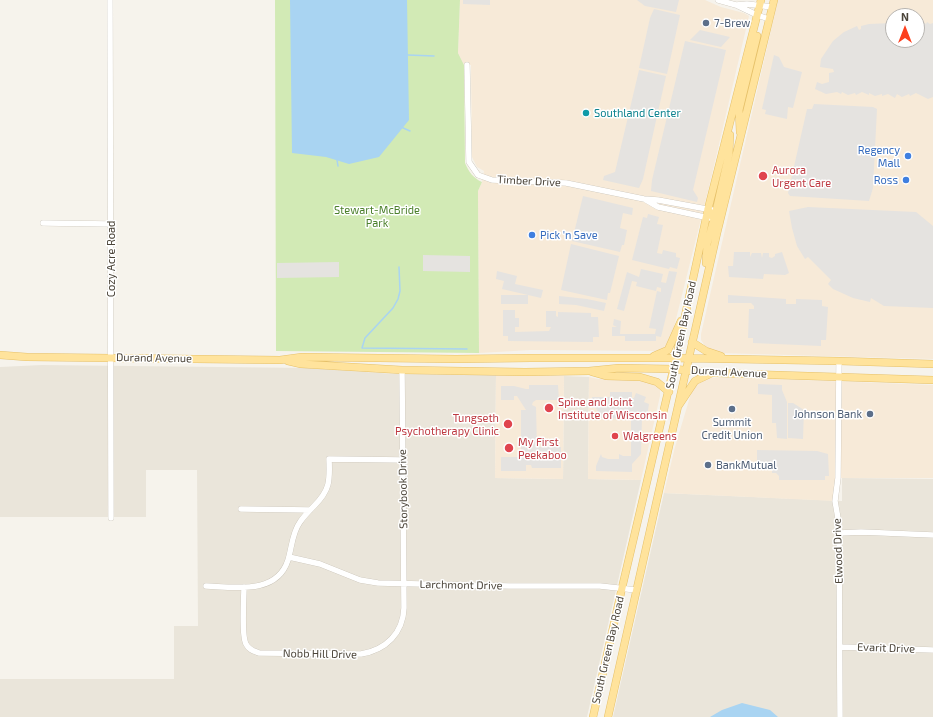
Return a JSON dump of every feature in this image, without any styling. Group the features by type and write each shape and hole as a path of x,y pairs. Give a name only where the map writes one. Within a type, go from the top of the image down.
{"main road":[{"path":"740,140 739,110 760,24 758,16 762,3"},
{"path":"762,3 769,18"},
{"name":"South Green Bay Road","path":"608,717 705,285 715,210 740,140 773,4"},
{"name":"South Green Bay Road","path":"593,717 669,392 688,304 713,219 731,119 758,16"},
{"path":"648,358 668,350 688,304"},
{"path":"692,342 706,351 731,359"},
{"name":"Durand Avenue","path":"0,355 27,357 280,360 302,357 456,359 688,358 933,364"},
{"name":"Durand Avenue","path":"0,360 27,357"},
{"path":"525,372 520,369 519,365 531,358"},
{"path":"487,371 498,359"},
{"name":"Durand Avenue","path":"280,360 302,364 402,370 525,372 589,371 619,368 686,369 714,373 933,380"},
{"path":"589,371 606,376 640,377 657,382 669,392"},
{"path":"677,408 695,381 714,373"}],"street":[{"name":"Cozy Acre Road","path":"110,0 112,224 111,518"},
{"path":"718,0 736,5 758,16 769,18"},
{"path":"736,5 762,3 773,4"},
{"name":"Timber Drive","path":"467,64 469,162 478,174 492,180 566,183 644,199 715,210"},
{"name":"Timber Drive","path":"644,199 658,207 713,219"},
{"path":"43,223 112,224"},
{"name":"Elwood Drive","path":"839,361 838,478 835,501 840,524 840,717"},
{"name":"Storybook Drive","path":"402,370 404,584"},
{"path":"206,586 260,586 272,581 282,572 289,557 300,521 322,498 328,489 330,459 403,460"},
{"path":"241,509 310,510"},
{"path":"840,533 860,532 933,535"},
{"name":"Larchmont Drive","path":"289,557 320,564 351,577 369,582 509,586 600,586 636,590"},
{"name":"Nobb Hill Drive","path":"244,587 244,638 247,646 254,651 259,653 361,654 373,652 384,646 397,632 404,613 404,584"},
{"name":"Evarit Drive","path":"840,647 933,650"}],"shaded area":[{"path":"460,0 705,0 749,16 709,187 672,335 667,347 659,351 531,350 479,353 478,191 482,182 484,171 477,167 472,157 471,65 464,65 458,53"},
{"path":"463,0 490,0 490,5 463,4"},
{"path":"637,0 679,0 676,12 645,6"},
{"path":"778,0 933,0 933,359 717,353 705,346 701,340 701,334"},
{"path":"654,9 680,15 667,74 639,68 650,18"},
{"path":"927,22 930,24 933,23 933,97 928,99 916,93 910,96 909,94 902,97 897,94 895,98 888,94 875,96 862,92 856,95 855,93 848,95 842,92 841,94 837,92 826,94 815,89 817,82 822,84 829,82 829,73 834,72 833,69 820,67 821,59 833,41 844,32 857,26 859,30 861,29 861,26 885,23 885,48 925,48 925,23"},
{"path":"700,30 730,37 721,47 690,40"},
{"path":"685,41 726,50 693,190 698,198 697,202 651,191 652,180"},
{"path":"774,55 779,57 784,67 802,72 793,108 788,107 787,119 765,114 766,110 762,109"},
{"path":"639,70 666,76 643,179 639,188 603,180 604,176 615,172"},
{"path":"814,104 873,107 877,109 873,188 869,201 790,196 788,193 807,109 812,109"},
{"path":"583,196 633,208 632,215 623,213 620,228 627,230 624,245 622,245 620,252 572,241"},
{"path":"808,207 916,212 933,226 933,308 884,306 871,298 870,302 853,298 833,289 828,284 831,280 808,257 805,259 797,246 789,211"},
{"path":"648,214 659,217 657,224 663,225 657,253 662,254 663,250 676,253 676,257 680,258 677,269 670,267 669,269 632,260 643,217 647,218"},
{"path":"571,244 619,256 607,300 561,290"},
{"path":"734,252 750,252 750,257 752,253 761,253 762,258 763,253 769,253 769,257 772,258 775,254 782,252 789,273 785,275 764,274 763,279 729,277 728,266 733,266"},
{"path":"423,255 470,256 470,272 423,271"},
{"path":"339,262 339,277 277,278 277,263"},
{"path":"641,269 663,274 661,282 666,283 669,271 677,272 661,337 656,336 656,341 625,341 625,336 612,336 612,327 617,327 613,325 614,319 621,321 620,334 655,334 656,329 649,328 657,291 661,292 661,288 657,287 656,291 636,286 637,282 632,281 624,311 617,309 627,272 639,277"},
{"path":"497,271 517,276 515,284 543,290 541,298 502,289 504,281 496,279"},
{"path":"501,295 528,295 528,304 501,304"},
{"path":"728,295 786,299 786,304 796,304 796,299 822,300 822,306 828,307 826,340 821,340 821,346 753,343 753,338 748,338 749,309 754,309 754,306 751,303 728,303"},
{"path":"559,296 606,303 604,311 576,305 559,304"},
{"path":"503,310 515,310 515,318 519,318 519,327 515,327 515,332 549,331 551,327 546,327 546,311 556,311 556,316 558,317 558,312 591,313 591,317 598,317 599,337 593,337 593,342 508,341 508,336 503,336"},
{"path":"42,365 307,368 395,374 496,375 495,478 563,479 564,376 589,377 588,479 641,480 587,717 0,717 0,679 174,679 174,626 198,626 197,470 146,470 146,517 0,517 0,367"},
{"path":"496,375 564,376 563,479 495,478"},
{"path":"589,377 598,379 640,379 657,386 660,390 660,396 641,480 588,479"},
{"path":"709,378 749,378 933,385 933,478 838,478 835,501 664,493 675,447 692,390 698,382"},
{"path":"758,384 782,385 782,390 787,402 787,439 777,438 776,423 772,423 772,395 758,394"},
{"path":"529,385 558,385 559,400 536,400 532,405 536,407 537,447 561,447 561,468 532,468 531,465 526,465 526,471 501,471 501,457 521,457 521,410 526,410 517,396 514,396 514,400 501,400 501,386 514,386 529,389"},
{"path":"610,392 632,392 632,398 634,398 636,393 646,397 644,402 649,404 647,417 642,418 641,454 632,464 632,472 596,471 596,466 601,454 602,457 608,459 619,459 619,454 623,456 631,456 631,419 601,418 596,408 592,408 592,397 610,397"},
{"path":"788,403 793,403 804,410 803,439 788,438"},
{"path":"757,450 817,451 828,454 829,476 825,476 825,480 779,480 779,476 776,473 772,473 772,465 757,465"},
{"path":"842,478 933,479 933,717 613,717 664,493 842,501"}],"green space":[{"name":"Stewart-McBride Park","path":"275,0 460,0 458,53 464,65 465,163 476,179 482,182 478,191 479,353 276,351"}],"water":[{"path":"290,0 407,0 409,120 379,157 349,164 326,157 292,153"},
{"path":"742,703 770,710 778,717 710,717 722,710"}],"waterway":[{"path":"408,55 434,56"},
{"path":"401,127 410,131"},
{"path":"337,160 338,166"},
{"path":"399,267 400,291 398,299 393,308 365,338 362,348 467,349"}],"place":[{"name":"7-Brew","path":"706,23"},
{"name":"Southland Center","path":"586,113"},
{"name":"Regency Mall","path":"908,156"},
{"name":"Aurora Urgent Care","path":"763,176"},
{"name":"Ross","path":"906,180"},
{"name":"Pick 'n Save","path":"532,235"},
{"name":"Spine and Joint Institute of Wisconsin","path":"549,408"},
{"name":"Summit Credit Union","path":"732,409"},
{"name":"Johnson Bank","path":"870,414"},
{"name":"Tungseth Psychotherapy Clinic","path":"508,424"},
{"name":"Walgreens","path":"615,436"},
{"name":"My First Peekaboo","path":"509,448"},
{"name":"BankMutual","path":"708,465"}]}
